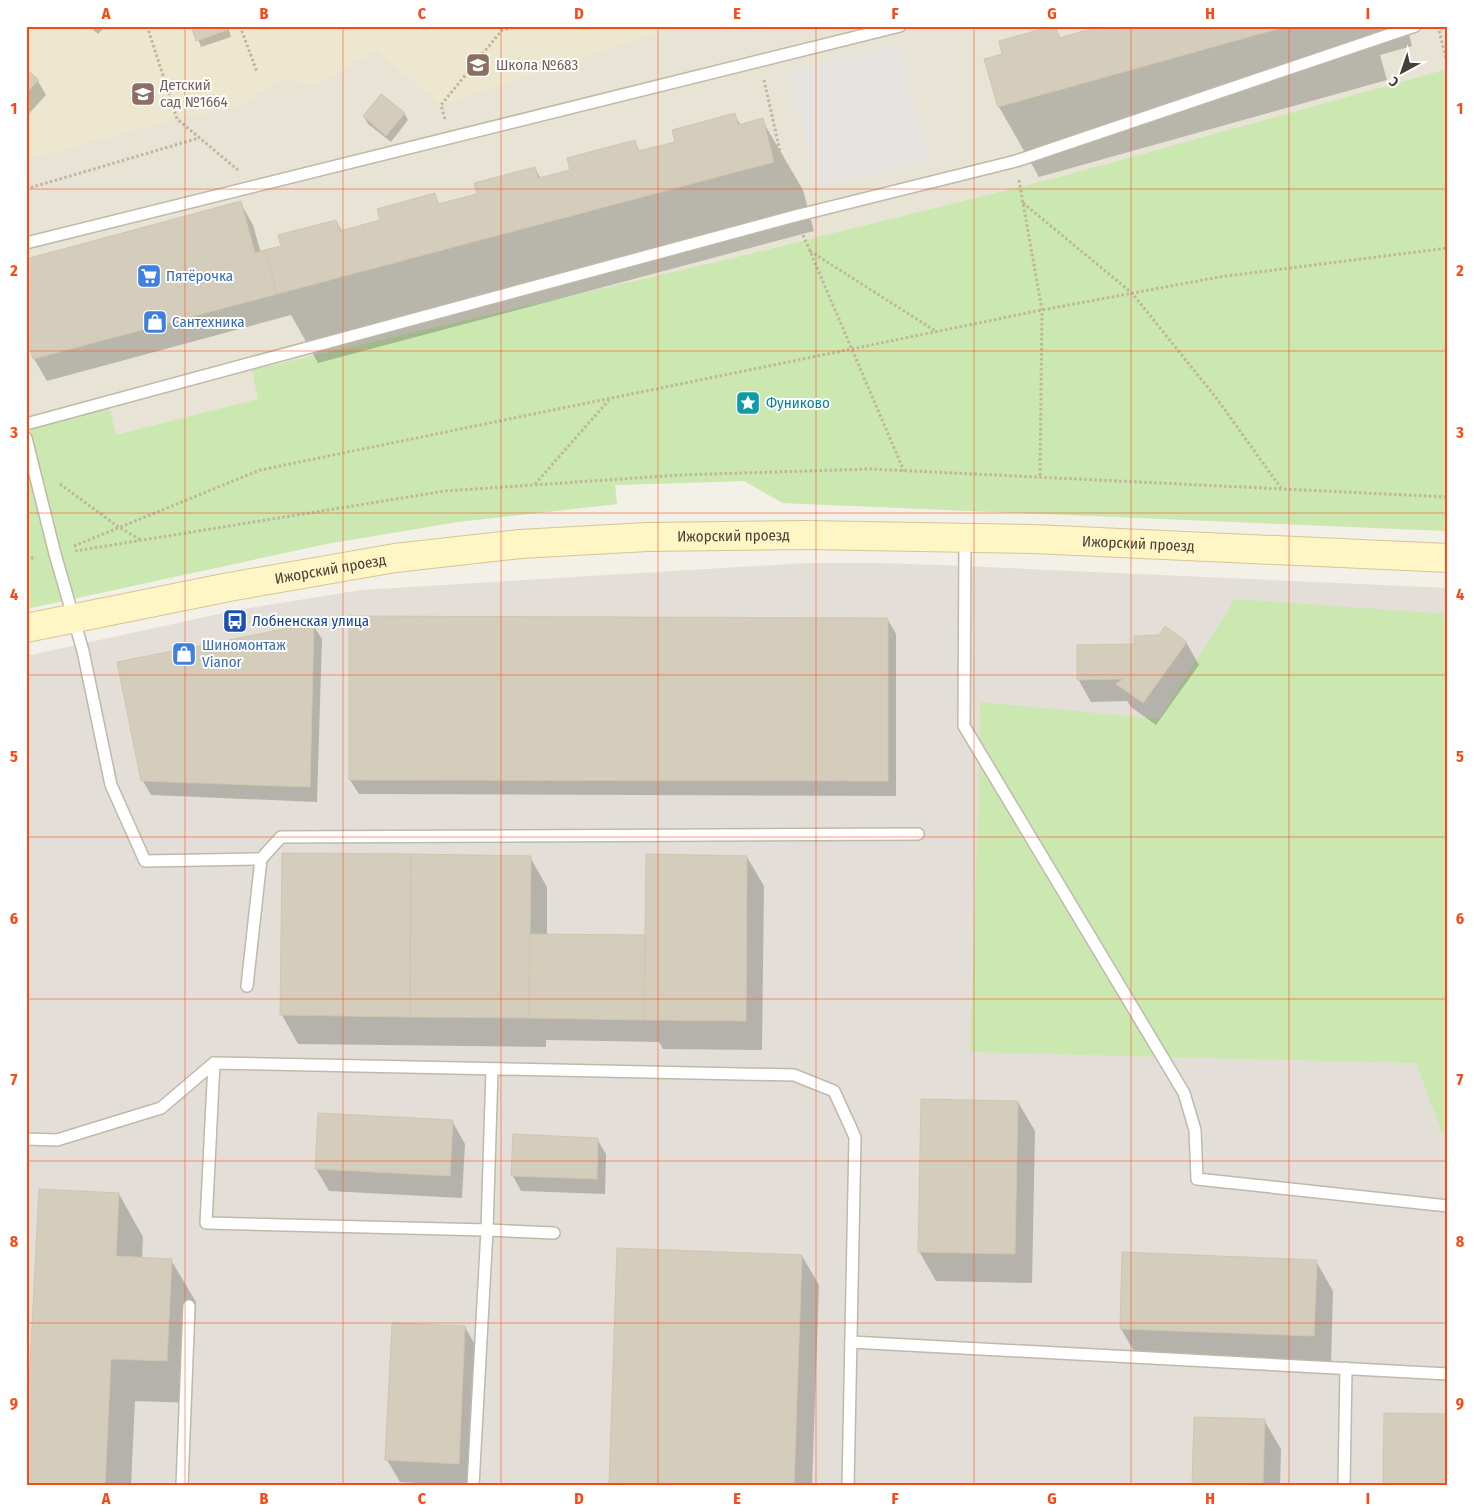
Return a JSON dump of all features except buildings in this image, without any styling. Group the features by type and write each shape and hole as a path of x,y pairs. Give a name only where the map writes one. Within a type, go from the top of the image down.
{"street":[{"name":"Ижорский проезд","path":"26,628 285,577 395,558 520,544 647,537 807,535 1033,539 1448,558"}],"lane":[{"path":"26,243 900,26"},
{"path":"26,424 795,216 1016,161 1415,26"},
{"path":"26,438 55,554 83,651 111,785 145,861 261,859"},
{"path":"965,538 964,726 1184,1093 1196,1130 1197,1179 1448,1206"},
{"path":"247,986 261,859 281,837 918,834"},
{"path":"214,1063 206,1223 554,1233"},
{"path":"26,1139 58,1140 161,1108 214,1063 794,1075 834,1091 855,1136 848,1486"},
{"path":"473,1486 487,1230 492,1069"},
{"path":"182,1486 189,1306"},
{"path":"851,1342 1448,1374"},
{"path":"1344,1486 1346,1368"}],"path":[{"path":"147,26 177,119 257,186"},
{"path":"240,26 257,72"},
{"path":"497,26 502,30"},
{"path":"451,138 441,105 502,30 519,26"},
{"path":"1438,26 1448,67"},
{"path":"760,62 795,216 904,471"},
{"path":"26,190 200,138"},
{"path":"1016,161 1042,310 1040,478"},
{"path":"1023,203 1132,294 1217,399 1282,489"},
{"path":"55,554 260,470 1042,310 1219,277 1448,248"},
{"path":"809,251 937,332"},
{"path":"535,484 610,399"},
{"path":"26,559 445,491 679,475 871,469 1448,497"},
{"path":"57,482 120,528 142,540"}],"shaded area":[{"path":"26,26 1448,26 1448,531 783,503 744,481 615,485 617,504 457,522 326,544 26,609"},
{"path":"26,26 681,26 441,105 376,51 314,87 284,79 236,108 177,119 26,160"},
{"path":"897,45 929,160 819,187 787,72"},
{"path":"806,563 941,565 1448,588 1448,1486 26,1486 26,656 237,610 361,590"}],"green space":[{"path":"1448,69 1448,531 783,503 744,481 615,485 617,504 457,522 326,544 26,609 26,428 109,408 116,435 258,399 252,370 738,257 1060,177"},
{"path":"1235,599 1448,614 1448,1133 1442,1133 1416,1063 970,1052 980,702 1159,719"}],"place":[{"name":"Школа №683","path":"478,65"},
{"name":"Детский сад №1664","path":"143,94"},
{"name":"Пятёрочка","path":"149,276"},
{"name":"Сантехника","path":"155,322"},
{"name":"Фуниково","path":"748,403"},
{"name":"Лобненская улица","path":"235,621"},
{"name":"Шиномонтаж Vianor","path":"184,654"}]}
